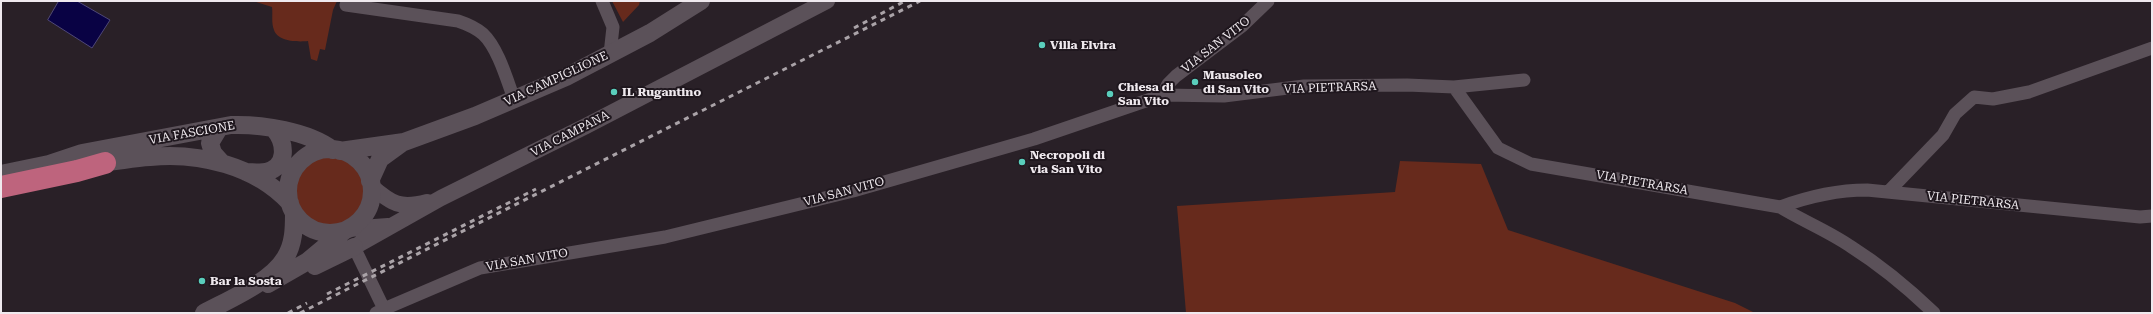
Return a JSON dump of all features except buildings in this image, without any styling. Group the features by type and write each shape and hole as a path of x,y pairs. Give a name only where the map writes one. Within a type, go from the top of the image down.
{"highway":[{"path":"1,187 77,171 105,163"}],"main road":[{"name":"VIA CAMPIGLIONE","path":"336,150 404,142 475,116 566,77 650,33 701,1"},
{"name":"VIA FASCIONE","path":"1,174 49,164 82,153 219,128 248,125 274,129 317,140 336,150"},
{"path":"219,128 211,138 210,143 213,153 221,162"},
{"path":"246,172 264,172 278,165 284,151 283,143 274,129"},
{"name":"VIA CAMPIGLIONE","path":"371,184 380,159 404,142"},
{"path":"204,313 237,295 263,278 285,258 293,237 289,183 297,165 313,153 336,150 359,162 371,184 371,196 366,211 357,223 346,230 308,261 277,280"},
{"name":"VIA FASCIONE","path":"49,164 105,163 166,156 221,162 246,172 273,188 292,208"},
{"path":"292,208 304,224 316,231 325,233 346,230"},
{"path":"237,295 295,275 354,247"}],"street":[{"path":"602,1 613,26 610,54"},
{"name":"VIA CAMPANA","path":"354,247 394,226 441,198 586,126 827,1"},
{"name":"VIA SAN VITO","path":"380,311 480,268 665,237 853,191 1034,139 1163,95 1168,84 1176,76 1237,30 1268,1"},
{"path":"346,5 458,21 470,26 484,35 496,54 514,99"},
{"path":"1889,191 1943,135 1955,114 1974,97 1993,99 2029,92 2152,48"},
{"path":"1454,87 1524,80"},
{"name":"VIA PIETRARSA","path":"1163,95 1224,96 1304,86 1407,85 1454,87 1498,148 1531,164 1780,207 1811,196 1842,190 1889,191 1980,202 2140,217 2152,216"},
{"name":"VIA CAMPANA","path":"371,184 388,200 404,206 441,198"},
{"path":"1780,207 1849,245 1907,287 1934,313"},
{"path":"346,230 394,226"},
{"path":"354,247 373,285 380,311"}],"shaded area":[{"path":"59,1 77,1 110,20 92,48 48,20"},
{"path":"253,1 337,1 333,10 325,50 320,49 317,61 311,59 308,41 284,39 276,34 273,24 272,7"},
{"path":"612,1 640,1 639,5 623,22"},
{"path":"329,156 342,159 354,166 361,178 364,191 361,204 354,216 342,223 329,226 316,223 304,216 297,204 294,191 297,178 304,166 316,159"},
{"path":"1400,161 1481,164 1508,230 1735,303 1755,313 1186,313 1177,206 1395,192"}],"railway":[{"path":"854,28 905,1"},
{"path":"300,313 920,1"},
{"path":"327,294 536,189"},
{"path":"288,313 307,303"}],"place":[{"name":"Villa Elvira","path":"1042,45"},
{"name":"Mausoleo di San Vito","path":"1195,82"},
{"name":"IL Rugantino","path":"614,92"},
{"name":"Chiesa di San Vito","path":"1110,94"},
{"name":"Necropoli di via San Vito","path":"1022,162"},
{"name":"Bar la Sosta","path":"202,281"}]}
